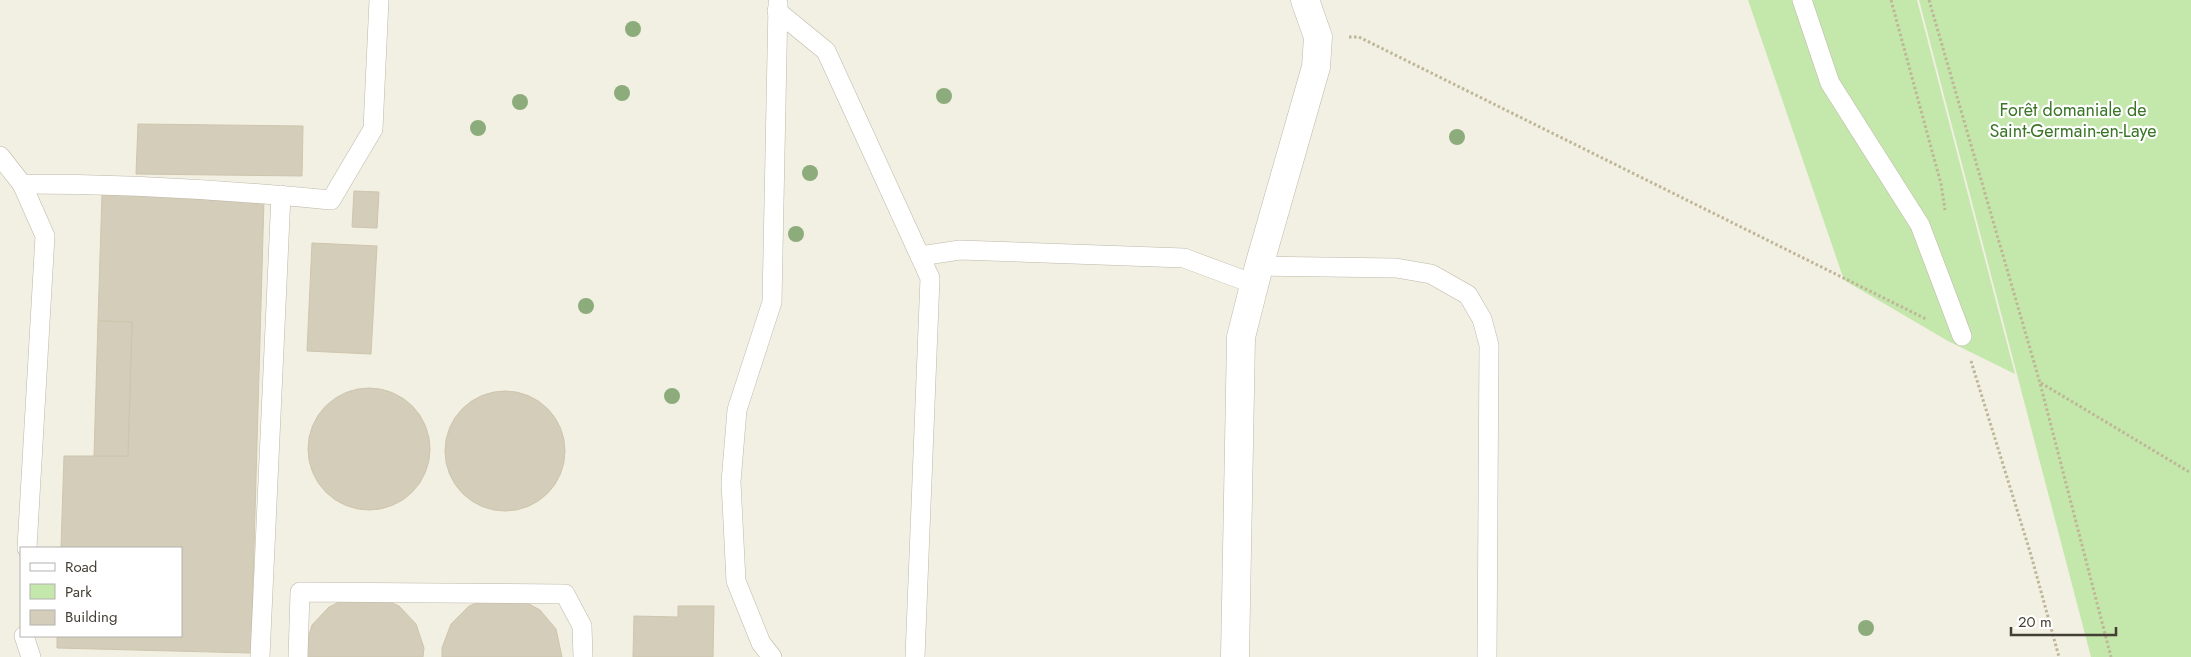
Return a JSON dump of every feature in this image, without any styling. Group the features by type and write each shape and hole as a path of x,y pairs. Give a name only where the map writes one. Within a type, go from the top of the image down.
{"street":[{"path":"1235,657 1241,337 1316,67 1318,37 1305,0"}],"lane":[{"path":"22,184 79,184 281,195 331,200 373,129 379,0"},
{"path":"1802,0 1830,83 1920,225 1962,336"},
{"path":"777,6 826,52 930,278 915,657"},
{"path":"772,657 761,643 736,581 731,482 738,410 772,302 777,6"},
{"path":"0,156 22,184 45,236 28,547"},
{"path":"260,657 281,195"},
{"path":"920,256 960,250 1184,258 1257,275 1396,268 1432,274 1468,295 1482,319 1490,345 1487,657"},
{"path":"298,657 300,592 565,594 582,626 583,657"},
{"path":"24,637 31,657"}],"path":[{"path":"1891,0 1942,184 1945,213"},
{"path":"1930,0 2040,383 2111,657"},
{"path":"1318,37 1359,37 1806,259 1844,280 1962,336 1982,389 2059,657"},
{"path":"2040,383 2191,473"}],"green space":[{"path":"1748,0 1917,0 2015,374 1948,341 1844,280"},
{"name":"Forêt domaniale de Saint-Germain-en-Laye","path":"1919,0 2191,0 2191,657 2091,657"}],"building":[{"path":"138,124 303,126 302,176 136,174"},
{"path":"354,191 379,192 377,228 352,227"},
{"path":"102,194 264,199 251,653 57,648 57,637 182,637 182,547 61,547 64,456 128,456 132,322 98,321"},
{"path":"312,243 377,246 371,354 307,351"},
{"path":"98,321 132,322 128,456 94,456"},
{"path":"369,388 392,393 412,406 425,426 430,449 425,472 412,492 392,505 369,510 346,505 326,492 313,472 308,449 313,426 326,406 346,393"},
{"path":"505,391 517,392 528,396 538,401 547,409 555,418 560,428 564,439 564,463 560,474 555,484 547,493 538,501 528,506 517,510 505,511 493,510 482,506 472,501 463,493 455,484 450,474 446,463 445,451 446,439 450,428 455,418 463,409 472,401 482,396 493,392"},
{"path":"351,596 376,596 399,606 416,624 424,648 423,657 306,657 305,649 312,625 329,607"},
{"path":"493,597 518,598 540,610 556,629 562,657 442,657 442,648 451,624 469,606"},
{"path":"678,606 714,606 713,657 633,657 634,616 678,617"}]}
